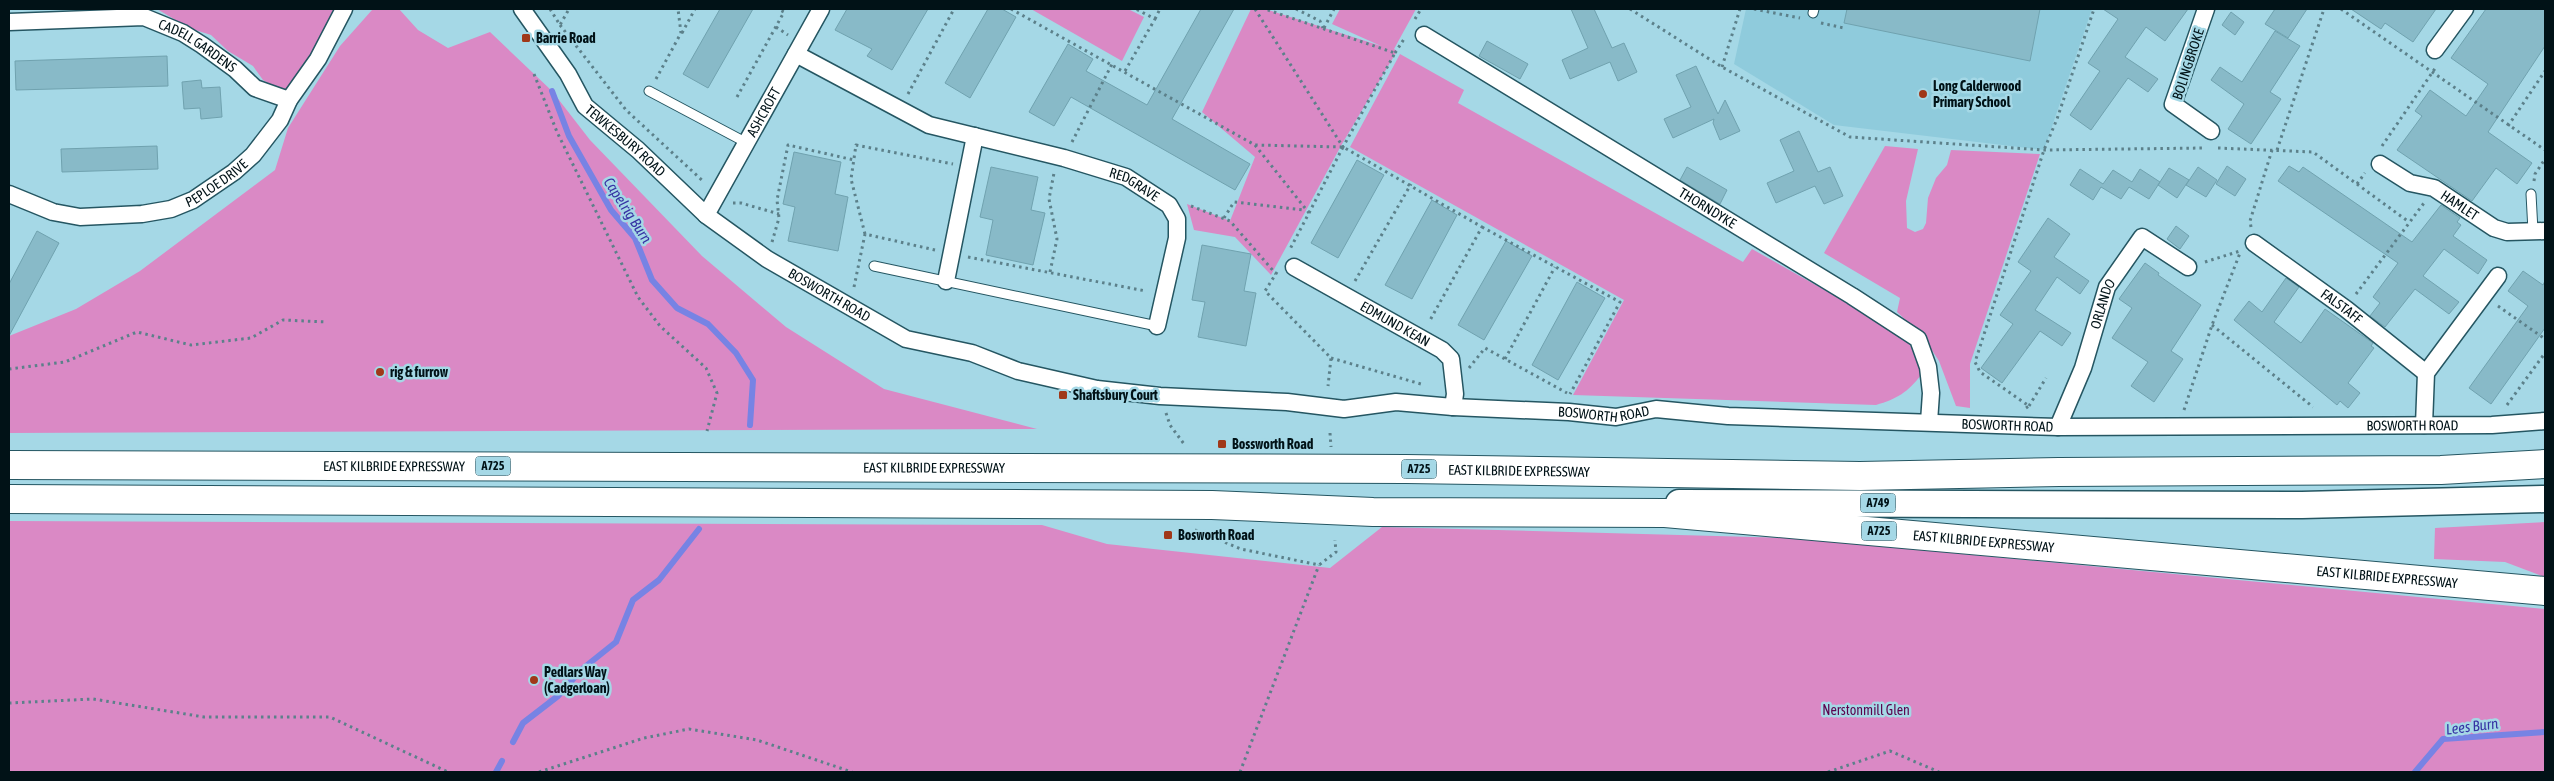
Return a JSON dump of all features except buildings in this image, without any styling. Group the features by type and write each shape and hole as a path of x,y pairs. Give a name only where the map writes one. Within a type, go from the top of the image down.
{"highway":[{"name":"EAST KILBRIDE EXPRESSWAY","path":"9,465 1406,469 1860,476 2059,472 2441,470 2545,464"},
{"name":"EAST KILBRIDE EXPRESSWAY","path":"9,499 1212,505 1373,512 1684,514 2545,591"}],"main road":[{"name":"EAST KILBRIDE EXPRESSWAY","path":"1860,476 2211,484 2399,484 2545,477"},
{"name":"EAST KILBRIDE EXPRESSWAY","path":"1212,505 1373,500 1720,504 2302,505 2545,499"}],"street":[{"name":"PEPLOE DRIVE","path":"9,195 53,212 80,217 110,217 171,209 193,200 234,172 253,155 280,120 289,100 318,59 344,9"},
{"name":"TEWKESBURY ROAD","path":"522,9 568,74 585,106 638,150 706,215"},
{"name":"ASHCROFT","path":"706,215 821,9"},
{"name":"BOLINGBROKE","path":"2206,9 2173,104 2211,131"},
{"path":"2435,50 2465,9"},
{"name":"CADELL GARDENS","path":"9,22 144,17 183,33 202,45 235,69 255,88 289,100"},
{"name":"THORNDYKE","path":"1424,35 1852,296 1918,339 1928,367 1931,393 1929,422"},
{"name":"REDGRAVE","path":"796,54 929,125 1061,157 1126,176 1169,205 1177,219 1177,238 1157,326"},
{"path":"946,281 975,136"},
{"name":"HAMLET","path":"2380,164 2410,183 2434,188 2494,228 2507,232 2539,231"},
{"name":"BOSWORTH ROAD","path":"706,215 767,259 906,339 972,353 1018,371 1035,375 1097,388 1160,396 1287,402 1344,409 1454,396 1616,417 1656,409 1728,416 1848,422 1929,422 2058,428 2492,425 2545,421"},
{"name":"ORLANDO","path":"2058,428 2083,368 2107,287 2142,237 2188,267"},
{"name":"FALSTAFF","path":"2247,247 2346,309 2426,373"},
{"name":"EDMUND KEAN","path":"1289,264 1442,350 1451,358 1454,396"},
{"path":"2424,425 2426,373 2498,276"}],"lane":[{"path":"649,91 747,143"},
{"path":"2531,194 2539,231"},
{"path":"874,266 1157,326"}],"path":[{"path":"550,9 560,25 626,110 697,177 732,203 741,203 779,214"},
{"path":"560,25 569,9"},
{"path":"678,9 681,34"},
{"path":"649,91 695,9"},
{"path":"737,97 784,12 778,9"},
{"path":"900,109 954,9"},
{"path":"1011,9 1255,145 1309,213"},
{"path":"1136,9 1155,19"},
{"path":"1125,71 1160,9"},
{"path":"1255,9 1343,147"},
{"path":"1265,9 1395,52"},
{"path":"1296,9 1320,21 1323,28"},
{"path":"1323,28 1334,9"},
{"path":"1630,9 1722,67 1850,137 2044,150 2277,150 2313,152 2410,222 2346,309"},
{"path":"1722,67 1740,9"},
{"path":"2028,406 1980,372 1975,362 2044,150 2094,9"},
{"path":"2277,150 2324,9"},
{"path":"2341,9 2545,150"},
{"path":"1404,39 1343,147 1309,213 1289,264 1276,274 1265,291 1331,358 1454,396 1485,348 1570,395"},
{"path":"1050,272 1056,239 1048,199 1061,157 1112,64"},
{"path":"2508,126 2545,71"},
{"path":"2385,141 2432,72"},
{"path":"534,74 557,132 638,297 660,326 706,368 717,393 707,430"},
{"path":"767,259 779,214 778,200 788,144 854,160"},
{"path":"854,287 865,234 851,179 856,145 969,167"},
{"path":"1255,145 1343,147 1620,302 1570,395 1569,412"},
{"path":"2179,427 2212,325 2247,247 2250,221 2272,150"},
{"path":"2531,194 2535,174 2545,159"},
{"path":"1346,296 1411,184"},
{"path":"1224,218 1234,202 1305,210"},
{"path":"1169,205 1187,204 1230,221 1276,274"},
{"path":"1420,339 1482,226"},
{"path":"865,234 952,254 1164,294"},
{"path":"2188,267 2247,247"},
{"path":"1505,359 1556,267"},
{"path":"2498,306 2545,339"},
{"path":"9,369 65,362 137,332 191,345 251,338 283,320 327,322"},
{"path":"2212,325 2314,408"},
{"path":"2501,413 2545,353"},
{"path":"1328,386 1331,358"},
{"path":"2024,411 2046,378"},
{"path":"1160,396 1170,425 1198,469"},
{"path":"1192,528 1241,549 1319,565"},
{"path":"1240,772 1319,565 1336,552 1335,540"},
{"path":"9,703 93,699 204,717 330,717 442,772 448,772"},
{"path":"539,772 644,738 689,728 757,740 852,772"},
{"path":"1828,772 1890,750 1939,772"}],"shaded area":[{"name":"Long Calderwood Primary School","path":"1746,9 2092,9 2044,150 1834,125 1734,64"}],"green space":[{"path":"157,9 339,9 342,15 287,94 263,80 253,66 228,51 211,35 189,28"},
{"path":"399,9 418,30 448,48 490,32 552,91 590,140 702,256 786,327 884,389 1037,429 9,433 9,336 76,309 140,271 275,170 288,128 340,46 372,10"},
{"path":"1031,9 1128,9 1144,17 1122,61"},
{"path":"1251,9 1265,9 1381,46 1332,24 1340,9 1416,9 1394,49 1397,51 1342,144 1271,275 1235,237 1194,230 1187,204 1230,221 1255,157 1202,112"},
{"path":"1400,54 1464,90 1458,103 1743,262 1752,249 1901,333 1914,352 1919,363 1921,375 1901,394 1876,405 1573,395 1624,300 1350,147"},
{"path":"1885,146 1918,149 1906,201 1907,228 1915,232 1923,229 1926,223 1928,198 1936,178 1947,165 1951,150 2040,154 1970,364 1970,408 1956,406 1939,361 1922,335 1897,312 1900,298 1824,253"},
{"name":"Nerstonmill Glen","path":"9,521 1042,525 1107,544 1330,568 1382,527 1794,538 2545,609 2545,772 9,772"},
{"path":"2545,522 2545,577 2505,562 2434,559 2435,528"}],"waterway":[{"name":"Capelrig Burn","path":"552,91 569,136 611,210 635,238 652,280 677,308 708,324 736,353 753,380 750,425"},
{"name":"Capelrig Burn","path":"513,742 523,723 558,696 581,670 616,642 633,600 659,580 699,529"},
{"name":"Lees Burn","path":"2415,772 2443,739 2545,732"},
{"name":"Capelrig Burn","path":"496,772 502,761"}],"place":[{"name":"Barrie Road","path":"526,38"},
{"name":"Long Calderwood Primary School","path":"1923,94"},
{"name":"rig & furrow","path":"380,372"},
{"name":"Shaftsbury Court","path":"1063,395"},
{"name":"Bossworth Road","path":"1222,444"},
{"name":"Bosworth Road","path":"1168,535"},
{"name":"Pedlars Way (Cadgerloan)","path":"534,680"}]}
